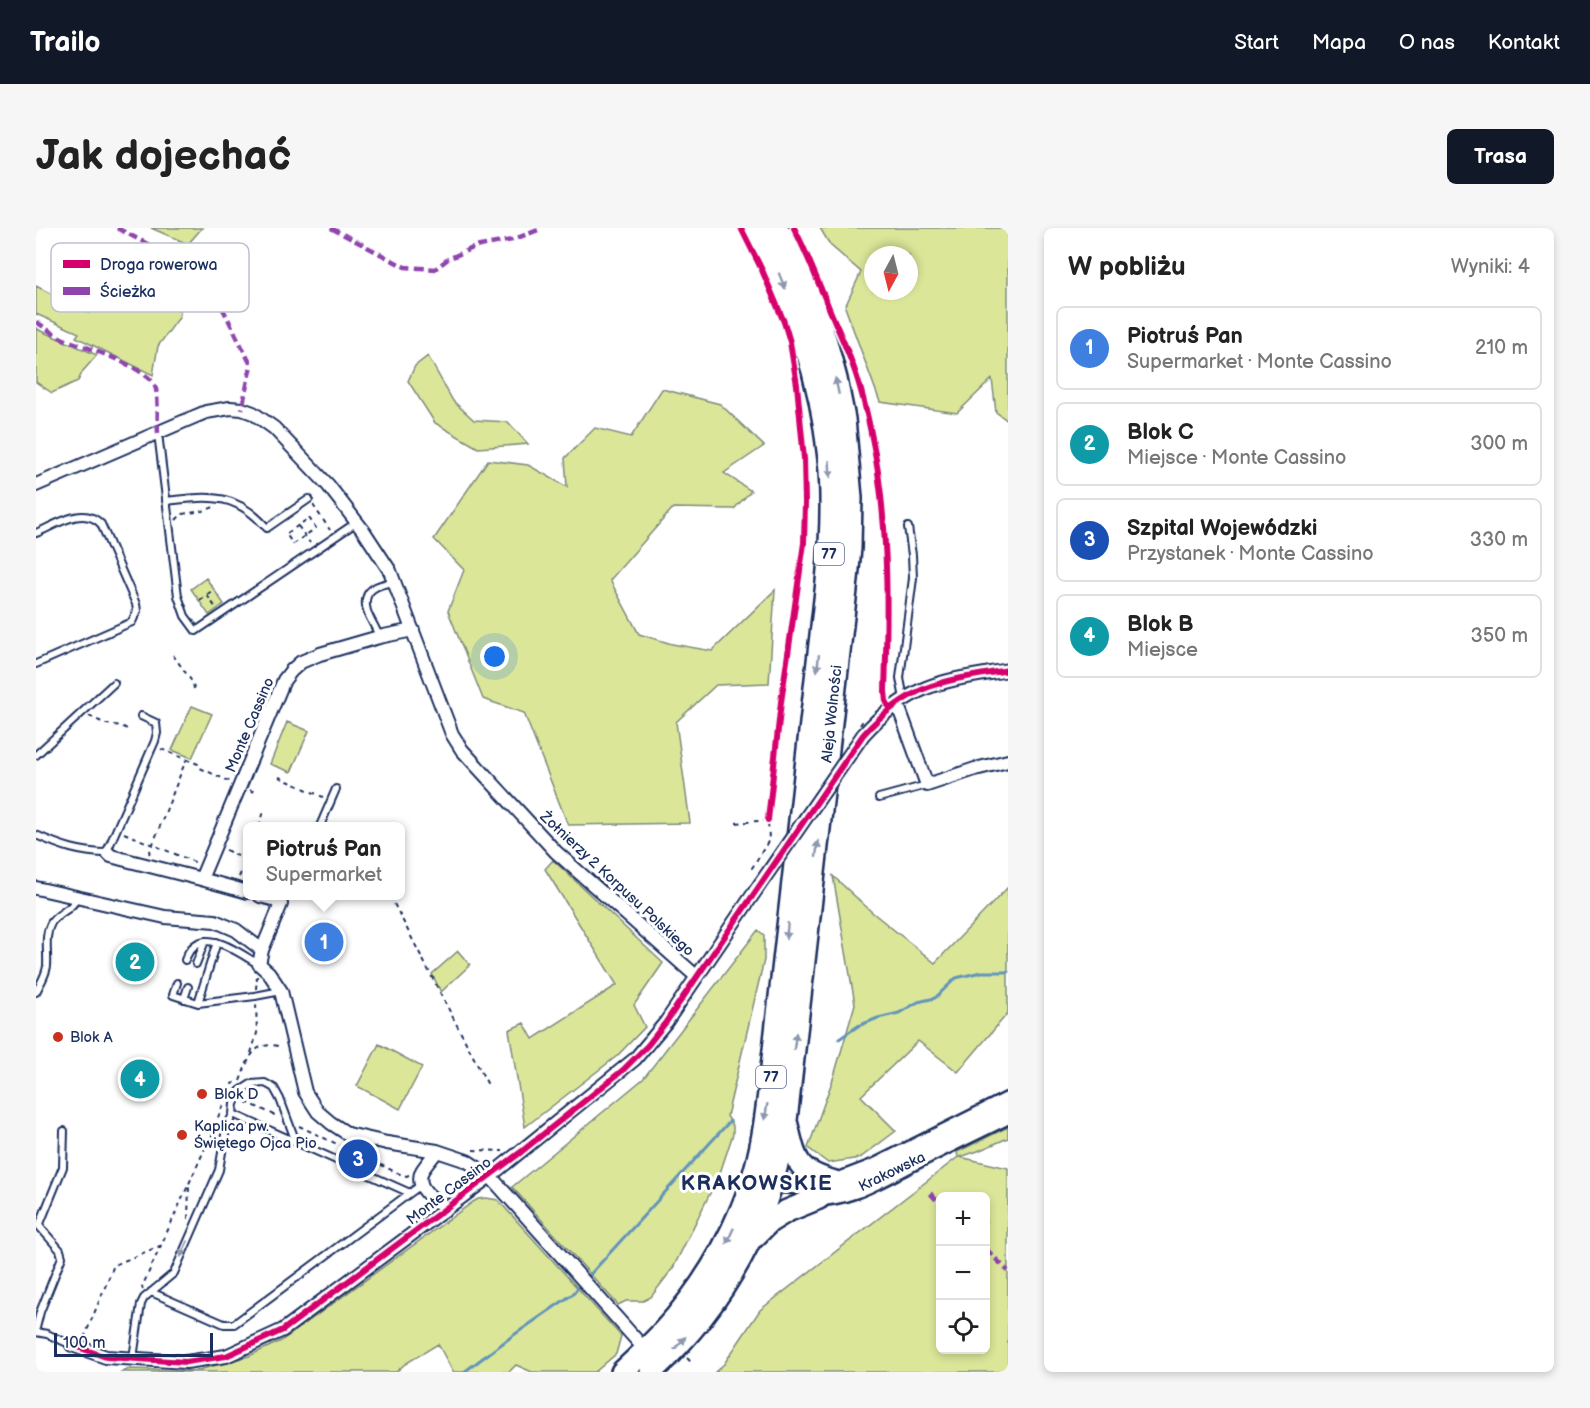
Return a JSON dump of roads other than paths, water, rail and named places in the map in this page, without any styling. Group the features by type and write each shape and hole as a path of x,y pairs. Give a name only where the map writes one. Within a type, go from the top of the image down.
{"highway":[{"name":"Aleja Wolności","path":"756,228 777,270 805,342 813,370 820,398 829,460 831,522 820,647 771,1085 763,1135 762,1183"},
{"name":"Aleja Wolności","path":"750,1242 762,1183 786,1120 850,548 851,498 844,419 836,379 826,342 802,277 777,228"},
{"path":"786,1120 799,1163 807,1171 835,1182"},
{"name":"77","path":"652,1362 685,1307 711,1270 762,1183"},
{"path":"750,1242 770,1222 787,1211 819,1198"},
{"name":"77","path":"622,1372 652,1362 700,1321 728,1281 750,1242"}],"main road":[{"name":"Krakowska","path":"762,1183 803,1186 835,1182 876,1167 1008,1101"},
{"name":"Krakowska","path":"762,1183 792,1196 819,1198 841,1195 876,1181 1008,1115"}],"street":[{"name":"Żołnierzy 2 Korpusu Polskiego","path":"36,485 194,417 218,410 242,409 253,413 269,424 328,485 380,553 395,582 452,734 462,750 556,852 697,977"},
{"name":"Monte Cassino","path":"204,873 245,788 284,680 291,671 301,662 320,654 413,630"},
{"path":"1008,670 940,683 900,702 900,711 927,784 1008,761"},
{"name":"Monte Cassino","path":"76,1346 106,1357 133,1359 186,1362 226,1356 283,1330 490,1176 635,1059 666,1022 862,735 900,702"},
{"path":"108,853 111,856 144,865 204,873 241,890"},
{"path":"36,888 165,917 215,921 237,930 262,950"},
{"path":"259,964 262,950 285,900"},
{"name":"Monte Cassino","path":"259,964 269,973 281,990 305,1092 318,1112 348,1134 437,1151 467,1161 490,1176"},
{"name":"Monte Cassino","path":"437,1151 422,1171 421,1185 430,1198 447,1208"},
{"path":"490,1176 628,1331 652,1362"}],"lane":[{"path":"158,433 178,596 185,616 196,631 357,522"},
{"path":"166,501 206,497 229,500 257,516 267,528 309,499"},
{"path":"36,533 79,515 96,519 101,524 137,611 132,622 36,664"},
{"path":"900,702 900,678 913,578 908,527"},
{"path":"379,637 376,626 367,611 367,596 376,586 395,582"},
{"path":"36,755 114,683"},
{"path":"36,834 66,848 91,853 108,853 157,733 156,723 141,716"},
{"path":"879,798 927,784"},
{"path":"322,822 336,789"},
{"path":"36,992 47,967 47,939 52,922 74,905 78,897"},
{"path":"196,964 206,941"},
{"path":"185,960 188,951 197,943 206,941 218,942 259,964"},
{"path":"198,1004 218,942"},
{"path":"177,983 173,995 198,1004 255,999 281,990"},
{"path":"184,999 188,987"},
{"path":"133,1359 138,1311 144,1298 174,1273 219,1170 226,1129 240,1091 251,1084 265,1083 274,1088 296,1142"},
{"path":"233,1114 410,1193"},
{"path":"64,1131 63,1167 38,1225 60,1250 62,1257 40,1312 36,1330 76,1346"},
{"path":"151,1292 224,1324 234,1324 421,1185"}],"waterway":[{"path":"839,1039 858,1026 899,1013 918,1002 935,998 956,978 981,972 1008,972"},
{"path":"586,1279 730,1121"},
{"path":"464,1372 573,1294 581,1284"}],"place":[{"name":"Piotruś Pan","path":"324,942"},
{"name":"Blok C","path":"135,962"},
{"name":"Blok A","path":"58,1037"},
{"name":"Blok B","path":"140,1079"},
{"name":"Blok D","path":"202,1094"},
{"name":"Kaplica pw. Świętego Ojca Pio","path":"182,1135"},
{"name":"Szpital Wojewódzki","path":"358,1159"}],"district":[{"name":"KRAKOWSKIE","path":"757,1183"}]}
